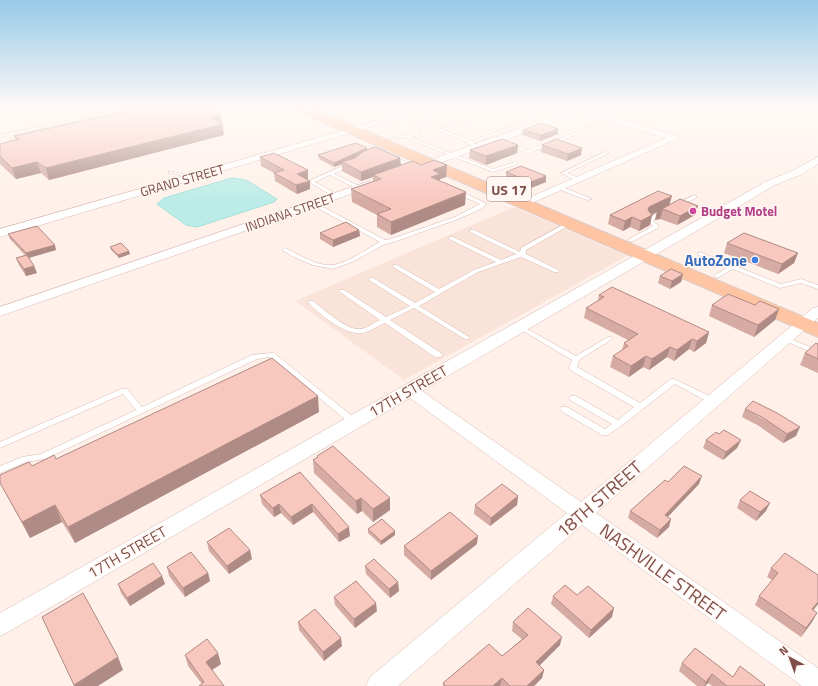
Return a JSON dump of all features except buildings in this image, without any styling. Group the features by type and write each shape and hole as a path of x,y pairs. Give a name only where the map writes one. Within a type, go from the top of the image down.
{"main road":[{"name":"US 17","path":"374,139 388,147 434,162 529,202 631,240 649,253 724,272 813,320"},
{"name":"US 17","path":"529,202 568,224 649,253 813,320"}],"street":[{"name":"GRAND STREET","path":"0,233 323,139"},
{"path":"529,202 672,139"},
{"path":"402,173 434,162 475,144 495,140"},
{"name":"17TH STREET","path":"0,625 771,183 796,173 818,160"},
{"name":"INDIANA STREET","path":"0,312 380,180"},
{"name":"18TH STREET","path":"379,686 582,514 785,338 813,320"},
{"name":"NASHVILLE STREET","path":"410,390 818,683"}],"lane":[{"path":"388,147 399,139"},
{"path":"408,139 434,162"},
{"path":"463,139 475,144 487,139"},
{"path":"495,140 528,152 563,139"},
{"path":"388,147 434,162 493,171 516,163"},
{"path":"579,180 563,173 566,170 607,153"},
{"path":"336,196 313,183 315,180 353,164"},
{"path":"171,172 192,177"},
{"path":"331,174 359,188"},
{"path":"560,188 588,199"},
{"path":"285,250 308,261 333,267 384,242 392,242 469,213 484,204 460,193"},
{"path":"675,207 694,197"},
{"path":"314,204 384,242"},
{"path":"631,240 656,227 650,220 668,210"},
{"path":"523,254 523,249 568,224"},
{"path":"472,231 556,271"},
{"path":"451,238 502,262"},
{"path":"311,302 354,331 362,331 414,306 440,292 457,280 476,271 523,254"},
{"path":"700,254 724,272 780,286 788,286 796,282 804,281 818,287"},
{"path":"395,266 440,292"},
{"path":"371,279 467,338"},
{"path":"342,291 438,355"},
{"path":"520,327 576,359"},
{"path":"610,338 576,359 573,368 640,407"},
{"path":"785,338 818,353"},
{"path":"0,470 25,459 42,456 255,357 271,356 354,422"},
{"path":"564,409 605,433 674,381 713,401"},
{"path":"0,445 124,391 141,410"},
{"path":"573,398 618,424"}],"shaded area":[{"path":"514,207 627,256 404,380 295,301"}],"water":[{"path":"232,178 246,180 277,199 274,202 197,227 186,225 157,204 164,198"}],"place":[{"name":"Budget Motel","path":"693,211"},
{"name":"AutoZone","path":"755,260"}]}
